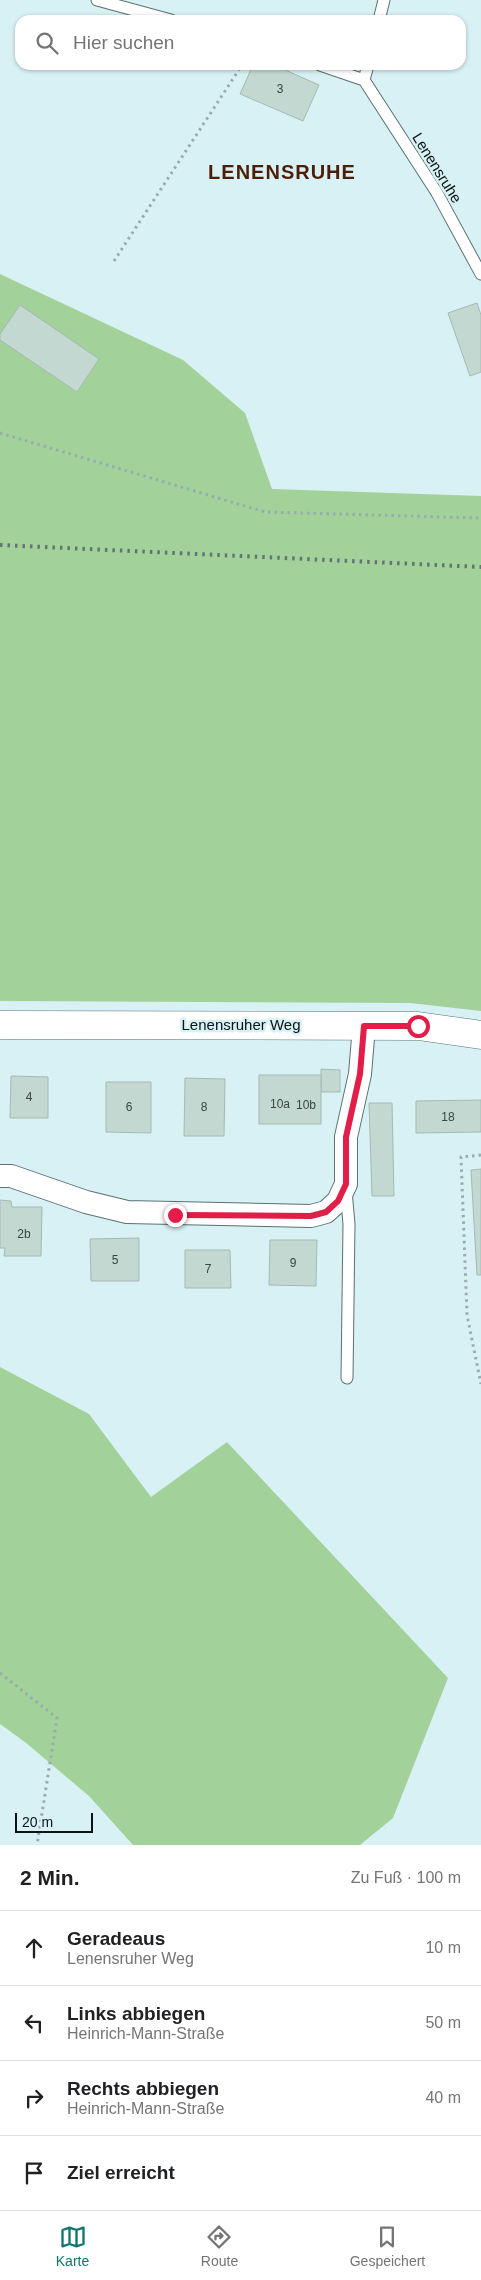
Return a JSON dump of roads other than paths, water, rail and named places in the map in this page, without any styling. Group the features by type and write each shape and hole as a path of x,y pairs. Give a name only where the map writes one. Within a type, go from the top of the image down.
{"street":[{"name":"Lenensruher Weg","path":"0,1025 418,1026 481,1035"},
{"path":"0,1176 11,1176 86,1202 127,1212 175,1215 311,1216 326,1212 338,1201 346,1184 346,1137 360,1074 364,1026"}],"lane":[{"path":"97,0 152,15"},
{"path":"380,15 384,0"},
{"path":"335,70 364,80 367,70"},
{"name":"Lenensruhe","path":"364,80 437,193 481,274"},
{"path":"346,1184 349,1224 347,1378"}],"railway":[{"path":"0,545 481,567"}],"district":[{"name":"LENENSRUHE","path":"282,172"}]}
